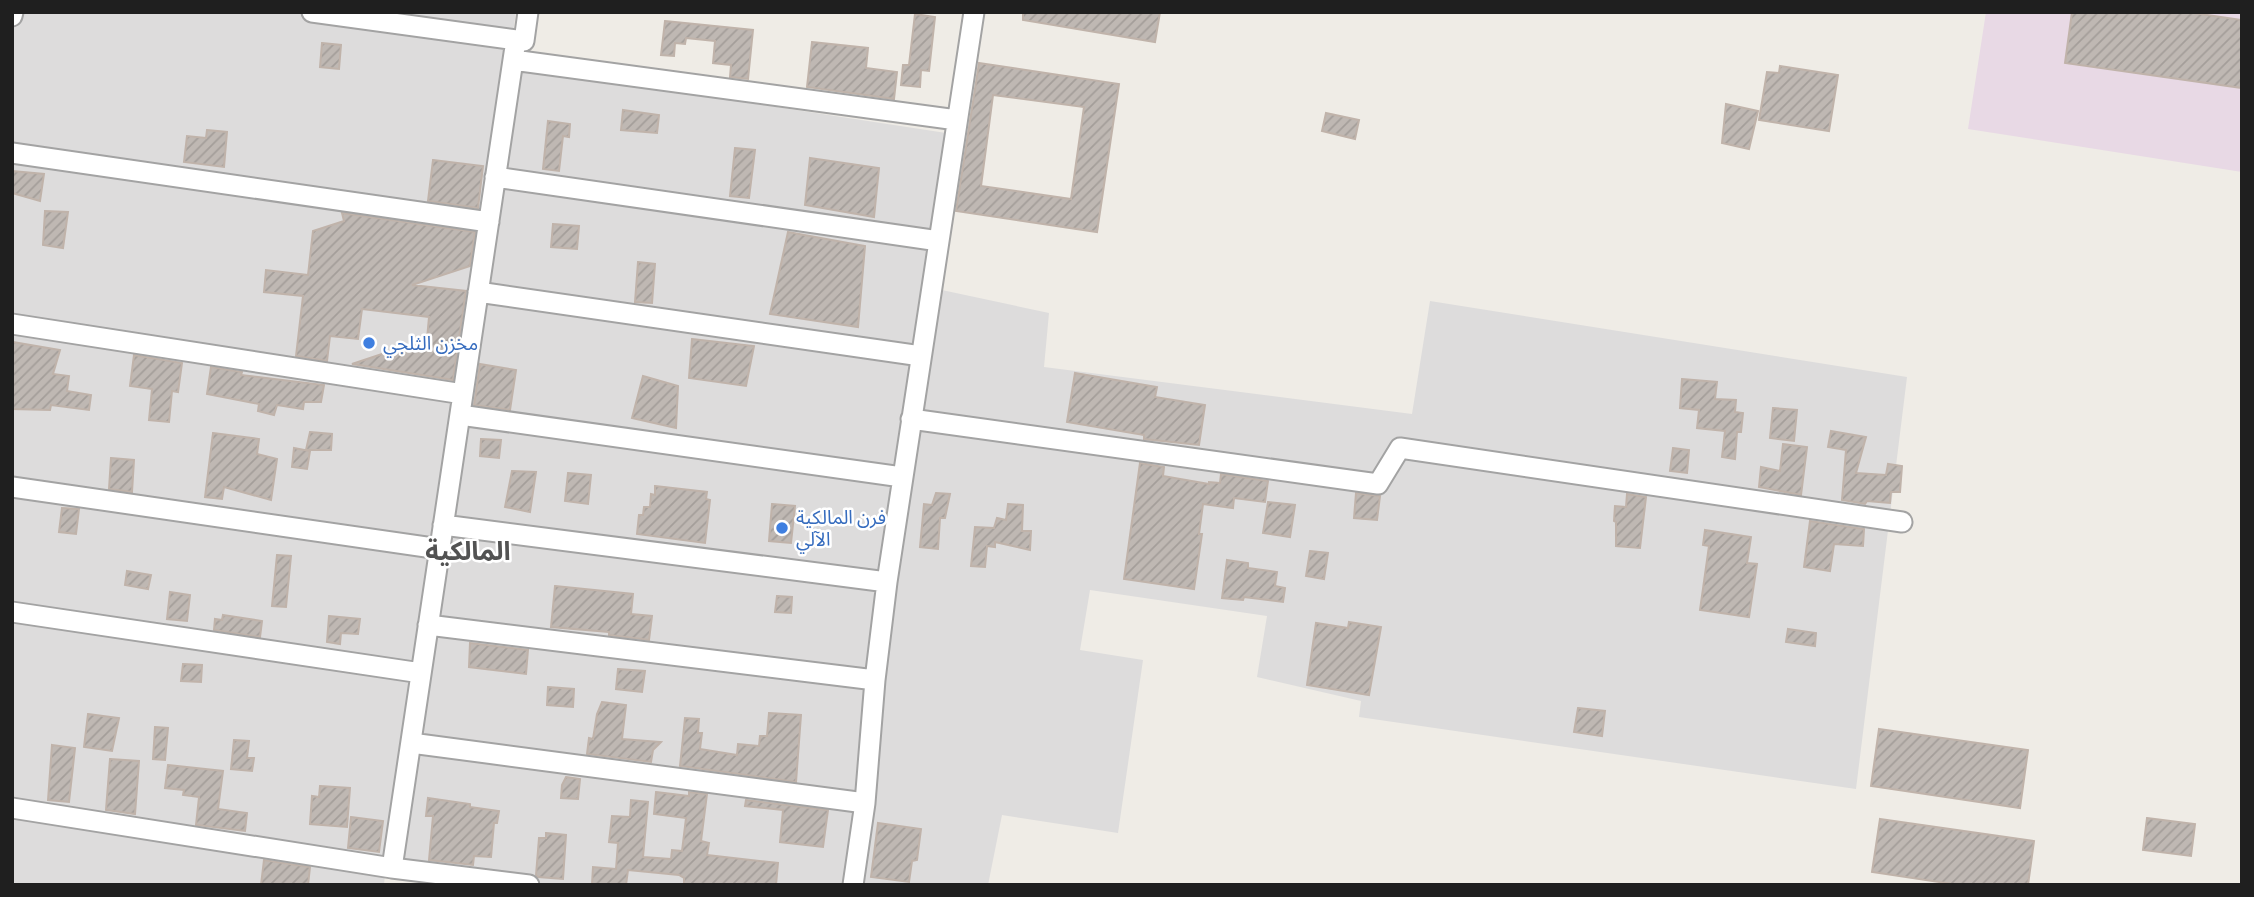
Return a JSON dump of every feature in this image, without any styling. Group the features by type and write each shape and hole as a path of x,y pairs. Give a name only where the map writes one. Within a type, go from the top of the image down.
{"street":[{"path":"312,12 515,50 957,120"},
{"path":"392,868 515,50 524,41 528,12"},
{"path":"853,885 865,803 875,680 887,582 974,12"},
{"path":"12,153 489,222"},
{"path":"495,177 939,241"},
{"path":"478,292 921,356"},
{"path":"12,324 463,394"},
{"path":"460,415 902,477"},
{"path":"911,419 1378,484 1400,448 1902,522"},
{"path":"12,487 440,549"},
{"path":"443,525 887,582"},
{"path":"12,612 421,673"},
{"path":"428,625 875,680"},
{"path":"411,743 865,803"},
{"path":"12,808 392,868 529,885"}],"shaded area":[{"path":"12,12 516,12 508,66 946,133 923,286 1049,313 1044,367 1412,414 1430,301 1907,377 1856,789 1359,717 1361,701 1257,677 1267,616 1090,590 1080,650 1143,660 1118,833 1002,815 988,885 471,885 385,873 384,885 12,885"},
{"path":"1986,12 2242,12 2242,172 1968,129"}],"building":[{"path":"1023,12 1160,12 1155,42 1023,20"},
{"path":"2072,12 2187,12 2242,20 2242,88 2065,63"},
{"path":"915,14 935,17 929,71 921,70 920,87 901,85 903,65 909,65"},
{"path":"665,21 753,30 748,79 730,77 731,65 713,63 715,41 686,38 685,44 675,43 674,56 661,55"},
{"path":"812,42 868,48 866,68 897,72 894,99 807,87"},
{"path":"322,43 341,45 339,69 320,67"},
{"path":"979,63 1119,84 1097,232 956,211","holes":["993,95 1084,107 1071,199 981,186"]},
{"path":"1780,66 1838,75 1829,131 1759,120 1767,72 1779,73"},
{"path":"1726,104 1758,111 1749,149 1722,143"},
{"path":"623,110 659,115 657,133 621,130"},
{"path":"1326,113 1359,120 1355,139 1322,131"},
{"path":"548,121 570,124 569,137 563,136 559,171 543,169"},
{"path":"207,130 227,132 224,167 184,162 187,136 206,138"},
{"path":"735,148 755,150 749,198 730,196"},
{"path":"810,158 879,168 874,217 805,205"},
{"path":"433,160 483,166 478,208 428,201"},
{"path":"12,171 44,174 40,201 12,193"},
{"path":"45,211 68,212 63,248 43,245"},
{"path":"342,213 475,232 470,266 412,285 466,291 453,380 352,364 427,339 429,317 362,309 358,339 330,336 327,361 296,356 303,296 264,292 266,270 308,275 313,231 344,221"},
{"path":"553,224 579,226 577,249 551,247"},
{"path":"788,232 865,246 858,327 770,314"},
{"path":"638,262 655,264 652,303 635,302"},
{"path":"692,339 754,346 746,386 689,378"},
{"path":"13,342 60,350 53,374 69,376 67,391 91,395 89,410 51,405 50,410 12,409"},
{"path":"134,355 182,363 178,392 172,391 169,422 149,420 152,389 130,386"},
{"path":"480,364 516,370 510,410 474,405"},
{"path":"211,367 242,372 241,375 324,385 321,402 304,402 303,409 277,405 274,415 258,411 259,404 207,394"},
{"path":"1075,373 1157,387 1155,397 1205,405 1199,445 1144,439 1144,435 1067,422"},
{"path":"643,376 678,386 676,428 632,418"},
{"path":"1682,379 1717,382 1715,399 1736,400 1735,412 1743,413 1741,432 1737,432 1735,459 1722,457 1725,431 1697,428 1699,410 1680,408"},
{"path":"1773,408 1797,410 1794,441 1770,438"},
{"path":"1831,431 1866,437 1856,473 1886,475 1888,464 1902,466 1900,492 1891,492 1890,503 1867,501 1865,504 1842,500 1846,450 1828,447"},
{"path":"310,432 332,434 331,450 306,450"},
{"path":"213,433 259,439 257,454 277,459 271,500 224,487 222,499 205,497"},
{"path":"481,439 501,440 499,458 480,456"},
{"path":"1783,444 1807,447 1801,495 1759,487 1761,467 1780,471"},
{"path":"294,448 310,451 307,469 292,467"},
{"path":"1673,448 1689,450 1687,473 1670,471"},
{"path":"111,458 134,460 132,492 109,489"},
{"path":"1140,463 1164,467 1163,476 1209,484 1220,483 1221,474 1268,481 1265,502 1234,498 1233,508 1203,504 1199,534 1202,534 1194,589 1124,579"},
{"path":"512,471 536,472 530,512 505,507"},
{"path":"568,473 591,475 588,504 565,501"},
{"path":"655,486 707,492 706,499 710,500 705,543 637,534 639,515 643,515 644,507 650,507"},
{"path":"936,493 950,494 945,518 940,518 938,549 920,547 924,504 932,505"},
{"path":"1356,493 1380,496 1377,520 1354,518"},
{"path":"1627,494 1646,497 1640,548 1616,546 1615,506 1626,507"},
{"path":"1268,502 1295,505 1290,537 1263,533"},
{"path":"772,504 795,506 791,543 769,541"},
{"path":"1008,504 1023,505 1022,531 1031,531 1030,550 995,542 995,547 987,546 985,567 971,566 975,527 994,528 997,518 1006,520"},
{"path":"62,508 79,509 76,534 59,532"},
{"path":"1810,521 1864,529 1863,546 1834,544 1830,571 1804,567"},
{"path":"1705,530 1751,537 1747,563 1757,564 1749,617 1700,610 1709,546 1703,545"},
{"path":"1310,551 1328,553 1324,579 1306,576"},
{"path":"277,555 291,556 286,607 272,606"},
{"path":"1227,560 1248,563 1248,568 1277,572 1275,586 1285,588 1283,602 1244,597 1243,600 1222,598"},
{"path":"127,571 151,575 148,589 125,585"},
{"path":"555,586 633,594 631,614 652,616 649,640 609,635 609,632 551,627"},
{"path":"170,592 190,595 187,621 167,619"},
{"path":"777,596 792,597 791,613 775,612"},
{"path":"223,615 262,621 260,637 214,630 215,619 222,620"},
{"path":"329,616 360,619 358,634 341,633 340,644 327,642"},
{"path":"1349,622 1381,627 1369,695 1307,685 1316,623 1348,628"},
{"path":"1788,629 1816,633 1815,646 1786,642"},
{"path":"470,643 528,650 526,674 469,667"},
{"path":"183,664 202,665 201,682 181,681"},
{"path":"618,669 645,671 642,692 616,689"},
{"path":"548,687 574,689 573,707 547,705"},
{"path":"602,702 626,705 622,739 661,742 653,750 651,762 587,754 589,738 593,739"},
{"path":"1578,708 1605,711 1602,736 1574,732"},
{"path":"769,713 801,715 796,782 680,766 685,718 699,719 698,733 702,733 700,749 737,755 738,744 759,746 760,736 767,736"},
{"path":"88,714 119,718 112,751 84,747"},
{"path":"155,727 168,728 165,760 153,759"},
{"path":"1879,729 2028,750 2020,808 1871,786"},
{"path":"234,740 249,741 247,758 254,758 252,771 231,769"},
{"path":"52,745 75,748 69,802 48,800"},
{"path":"110,759 139,761 135,814 106,810"},
{"path":"168,765 223,771 218,809 247,813 245,831 196,825 199,797 183,795 184,790 165,788"},
{"path":"566,777 580,779 578,799 561,798"},
{"path":"320,786 350,788 347,827 310,824 312,796 319,797"},
{"path":"656,792 689,796 689,792 707,794 701,841 709,843 707,855 778,863 776,885 684,885 684,878 679,875 628,870 626,885 592,884 593,867 616,869 618,843 609,842 612,816 630,817 631,800 648,802 643,857 671,859 672,850 682,851 686,818 654,814"},
{"path":"428,798 499,811 497,823 494,823 491,857 474,856 473,865 429,860 433,816 426,816"},
{"path":"746,800 828,810 823,847 780,842 783,810 745,806"},
{"path":"351,817 383,821 379,852 348,848"},
{"path":"2147,818 2195,824 2191,856 2143,850"},
{"path":"1880,819 2034,841 2028,885 1959,885 1872,872"},
{"path":"878,823 921,829 917,860 912,861 909,882 871,877"},
{"path":"546,833 566,835 563,879 536,875 539,838 546,838"},
{"path":"264,860 310,867 308,885 261,885"}],"place":[{"name":"مخزن الثلجي","path":"369,343"},
{"name":"فرن المالكية الآلي","path":"782,528"}],"district":[{"name":"المالكية","path":"468,551"}]}
